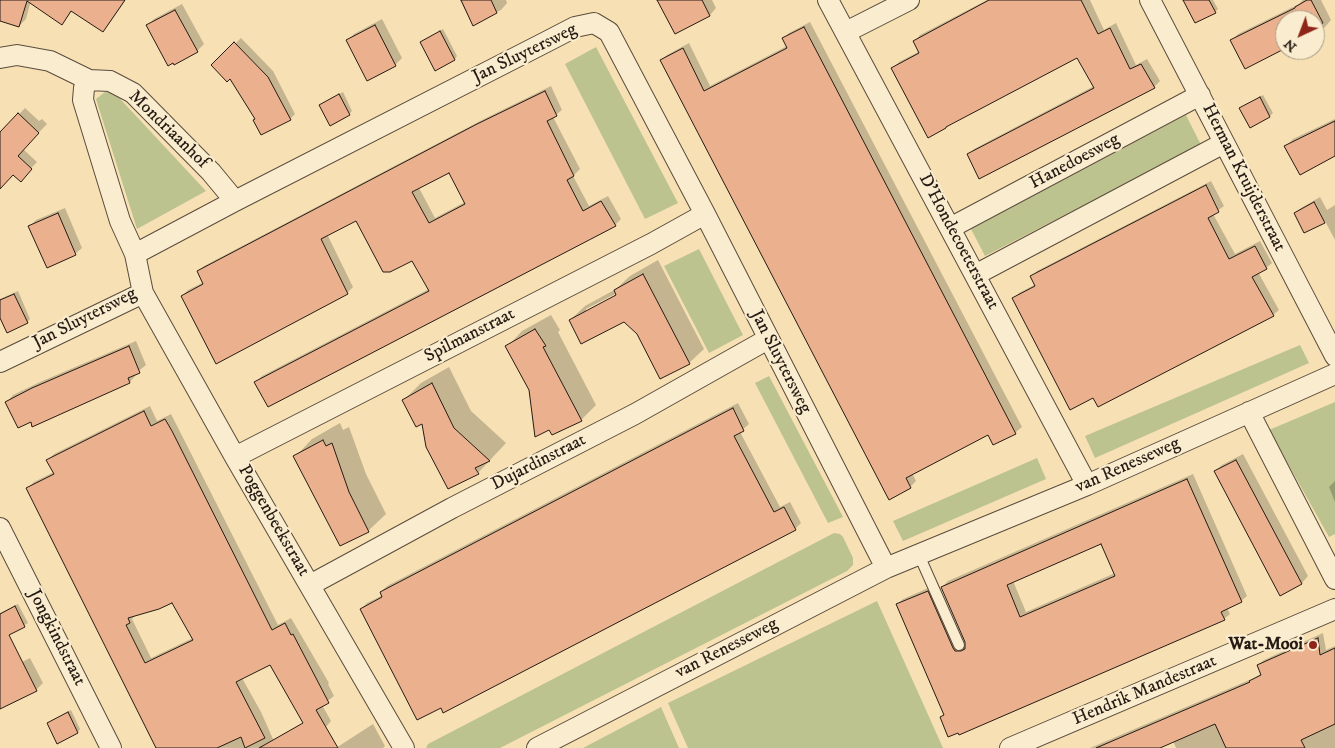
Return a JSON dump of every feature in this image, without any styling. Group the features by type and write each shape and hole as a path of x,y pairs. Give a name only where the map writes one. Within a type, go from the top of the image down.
{"street":[{"name":"D'Hondecoeterstraat","path":"828,0 1087,485"},
{"path":"846,32 908,0"},
{"name":"Herman Kruijderstraat","path":"1150,0 1335,356"},
{"name":"Jan Sluytersweg","path":"0,362 144,293 135,254 234,201 568,31 594,23 609,32 705,214 886,568"},
{"name":"Mondriaanhof","path":"0,58 17,55 50,61 89,80 110,80 133,93 211,172 234,201"},
{"path":"89,80 84,88 83,100 120,221 135,254"},
{"name":"Hanedoesweg","path":"950,228 1200,95"},
{"path":"976,275 1224,143"},
{"name":"Spilmanstraat","path":"235,457 705,214"},
{"name":"Poggenbeekstraat","path":"144,293 235,457 404,748"},
{"name":"Dujardinstraat","path":"310,585 441,514 635,414 768,339"},
{"name":"van Renesseweg","path":"537,748 886,568 1087,485 1335,374"},
{"path":"1249,412 1328,548 1335,579"},
{"name":"Jongkindstraat","path":"0,528 111,748"},
{"name":"Hendrik Mandestraat","path":"1010,748 1335,609"}],"lane":[{"path":"919,555 959,644"}],"green space":[{"path":"596,47 678,203 645,219 565,64"},
{"path":"110,88 206,191 137,229 96,99"},
{"path":"1186,115 1201,145 985,256 971,229"},
{"path":"699,249 743,335 709,353 664,266"},
{"path":"1300,345 1309,363 1095,458 1085,436"},
{"path":"769,376 843,517 828,523 755,383"},
{"path":"1335,402 1335,534 1329,537 1269,430"},
{"path":"1037,458 1046,479 903,541 893,521"},
{"path":"834,533 840,534 843,537 853,558 853,565 847,571 500,748 426,748 428,744"},
{"path":"877,601 943,748 688,748 668,703"},
{"path":"661,707 679,748 583,748"}],"building":[{"path":"0,0 125,0 103,32 71,11 62,25 27,1 19,27 0,21"},
{"path":"461,0 491,0 497,13 473,26"},
{"path":"657,0 702,0 710,16 675,34"},
{"path":"989,0 1081,0 1098,34 1110,28 1130,69 1141,64 1155,88 979,179 967,154 1094,88 1077,58 928,138 891,68 919,53 913,41"},
{"path":"1183,0 1209,0 1216,13 1195,23"},
{"path":"1307,0 1311,0 1316,10 1291,10"},
{"path":"175,10 198,52 174,65 173,63 168,66 146,25"},
{"path":"1275,18 1275,54 1245,69 1230,40"},
{"path":"375,25 396,66 367,81 346,40"},
{"path":"804,27 1016,434 993,445 988,435 906,478 911,488 889,500 660,60 683,48 704,91 787,48 782,38"},
{"path":"440,31 455,60 435,71 420,42"},
{"path":"234,42 268,77 291,120 261,135 253,120 255,119 230,79 227,82 211,65"},
{"path":"545,91 557,116 547,121 574,176 567,180 583,211 601,201 616,226 268,407 254,382 429,291 412,261 390,272 383,272 356,221 321,239 348,294 216,364 181,296 203,284 197,271 477,124","holes":["449,173 465,204 429,223 412,192"]},
{"path":"339,94 350,115 330,126 319,105"},
{"path":"1260,97 1270,117 1250,128 1239,108"},
{"path":"18,113 39,133 18,156 32,169 21,182 13,175 0,189 0,132"},
{"path":"1335,121 1335,156 1300,175 1284,146"},
{"path":"1206,185 1219,212 1208,218 1229,259 1255,246 1267,269 1252,277 1274,316 1098,407 1093,398 1070,410 1012,298 1035,286 1030,276"},
{"path":"1314,202 1325,223 1304,233 1294,213"},
{"path":"58,213 76,255 47,268 28,226"},
{"path":"643,274 690,364 660,379 637,334 624,322 581,344 569,320 616,295 614,290"},
{"path":"14,294 28,323 7,333 0,318 0,300"},
{"path":"535,329 546,346 543,347 582,421 552,435 549,430 535,437 529,390 505,346"},
{"path":"129,346 140,373 128,378 130,383 32,427 31,422 18,428 5,402 32,388"},
{"path":"432,383 454,428 490,461 475,468 479,474 448,489 426,447 422,424 416,427 402,400"},
{"path":"733,408 744,431 734,436 774,512 784,507 796,530 443,713 441,708 417,720 360,609 382,597 380,592"},
{"path":"144,411 151,426 165,419 272,630 285,623 291,635 293,634 329,703 316,710 338,748 259,748 303,723 270,665 236,682 265,738 245,748 241,737 217,748 156,748 26,488 54,474 46,460","holes":["172,603 193,640 145,663 126,625 130,623 128,618"]},
{"path":"323,440 326,446 332,443 349,492 369,532 340,546 293,456"},
{"path":"1236,460 1302,584 1280,596 1214,471"},
{"path":"1187,479 1242,602 1221,612 1225,620 959,735 958,733 948,737 940,717 944,715 896,604 928,591 953,648 955,651 961,651 965,649 965,642 941,587","holes":["1101,544 1115,576 1020,617 1007,585"]},
{"path":"15,606 25,627 9,635 37,691 0,709 0,614"},
{"path":"1318,638 1320,655 1335,648 1335,724 1301,740 1305,748 1226,748 1215,724 1160,748 1096,748 1250,682 1261,675 1257,665"},
{"path":"68,712 78,733 57,744 47,723"}],"place":[{"name":"Wat-Mooi","path":"1313,645"}]}
